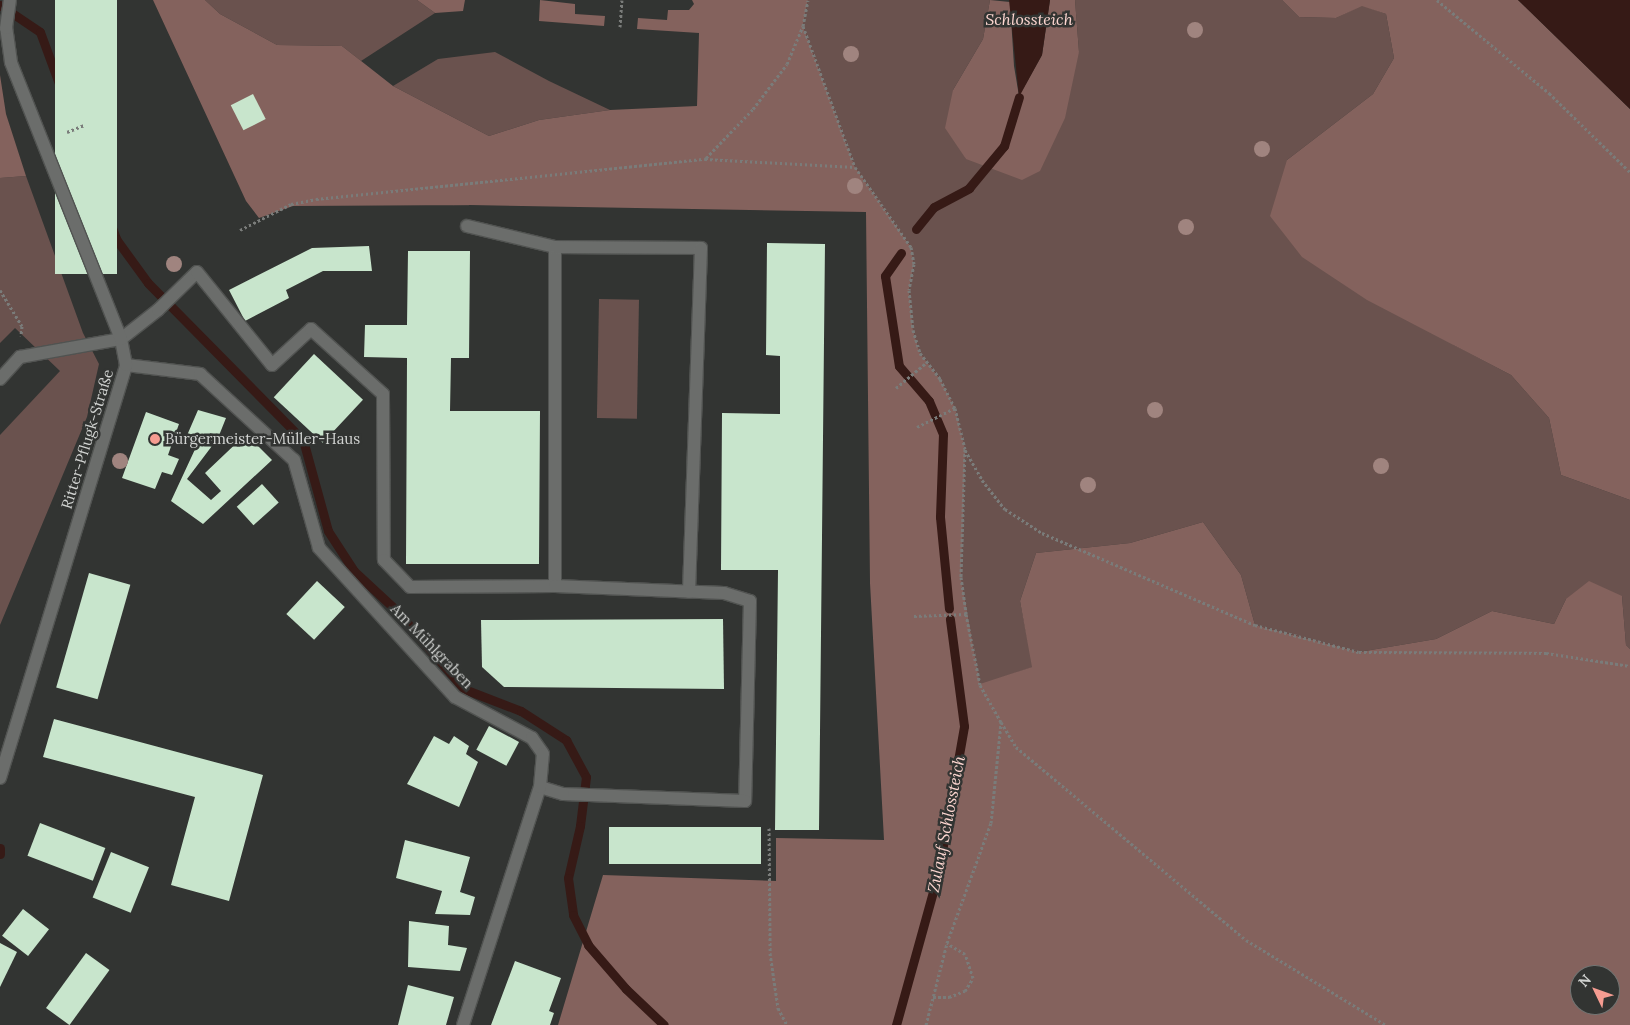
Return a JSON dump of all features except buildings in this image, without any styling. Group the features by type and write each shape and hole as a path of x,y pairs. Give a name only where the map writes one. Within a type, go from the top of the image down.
{"street":[{"name":"Ritter-Pflugk-Straße","path":"0,778 126,365 121,339 12,62 6,28 10,0"},
{"path":"467,226 555,247 700,248 689,592"},
{"path":"554,586 555,247"},
{"path":"0,379 20,357 121,339 158,310 197,272 272,365 311,329 383,394 384,560 410,587 554,586 724,593 750,601 745,801 563,794 540,787"},
{"name":"Am Mühlgraben","path":"126,365 200,374 294,460 319,548 455,697 532,738 543,754 540,787 463,1025"}],"path":[{"path":"620,27 622,0"},
{"path":"705,159 753,109 787,64 803,26 808,0"},
{"path":"1437,0 1549,93 1630,172"},
{"path":"803,26 855,167 911,247 914,264 910,290 913,330 920,353 955,408 965,449 982,480 1005,509 1042,533 1255,625 1359,652 1546,653 1630,666"},
{"path":"67,132 84,125"},
{"path":"240,230 290,204 316,199 705,159 855,167"},
{"path":"0,290 22,326 20,357"},
{"path":"896,388 925,363"},
{"path":"917,426 955,408"},
{"path":"965,449 962,577 966,614 980,685 1016,747 1246,940 1386,1025"},
{"path":"914,616 966,614"},
{"path":"926,1025 947,943 991,823 1001,722"},
{"path":"769,828 770,953 778,1008 786,1025"},
{"path":"933,997 949,997 965,991 973,978 966,954 947,943"}],"shaded area":[{"path":"153,0 205,0 220,14 277,45 342,46 393,86 489,136 539,120 610,110 697,106 699,33 637,29 638,18 667,20 668,10 689,10 694,4 692,0 808,0 803,26 855,167 911,247 914,264 909,290 913,330 920,353 940,379 955,408 965,449 961,577 980,684 1032,667 1020,601 1036,553 1130,543 1203,522 1241,575 1255,625 1359,652 1436,639 1492,611 1554,624 1566,599 1589,581 1622,596 1626,645 1630,649 1630,1025 558,1025 603,875 776,881 776,838 884,840 870,583 866,212 470,205 293,206 259,218 246,201"},
{"path":"205,0 417,0 435,13 361,61 342,46 277,45 220,14"},
{"path":"417,0 465,0 463,11 435,13"},
{"path":"540,0 575,4 575,14 605,16 604,26 539,21"},
{"path":"808,0 990,0 983,39 953,90 966,159 1079,52 1075,0 1282,0 1299,17 1336,18 1362,5 1386,14 1394,58 1373,94 1287,160 1454,345 1511,375 1549,418 1561,475 1630,500 1630,649 1626,645 1622,596 1566,599 1554,624 1492,611 1436,639 1359,652 1255,625 1241,575 1203,522 1130,543 1036,553 1020,601 1033,667 980,685 961,577 962,531 940,379 920,353 913,330 909,290 914,264 911,247 855,167 803,26"},
{"path":"990,0 1010,2 1014,66 1019,96 1042,55 1050,0 1075,0 1079,52 1065,118 1040,171 1022,180 966,159 945,128 953,90 983,39"},
{"path":"1282,0 1518,0 1630,109 1630,500 1561,475 1549,418 1511,375 1367,300 1302,257 1270,216 1287,160 1373,94 1394,58 1386,14 1362,6 1336,18 1299,17"},
{"path":"495,52 549,81 610,110 539,120 489,136 393,86 438,59"},
{"path":"0,75 6,114 26,176 0,178"},
{"path":"26,176 83,333 99,364 87,417 0,625 0,435 60,371 15,328 0,343 0,178"},
{"path":"599,299 639,300 637,419 597,418"}],"water":[{"name":"Schlossteich","path":"1009,0 1050,0 1042,55 1019,97"},
{"path":"1518,0 1630,0 1630,109"}],"waterway":[{"path":"0,5 40,32 116,239 148,283 303,440 328,531 354,571 397,611 464,689 521,711 566,740 586,777 580,826 568,878 573,915 588,945 626,989 664,1025"},
{"name":"Zulauf Schlossteich","path":"916,229 934,207 969,188 1004,146 1019,97"},
{"name":"Zulauf Schlossteich","path":"901,253 885,276 899,366 929,401 943,434 940,517 949,609"},
{"name":"Zulauf Schlossteich","path":"896,1025 938,874 964,726 950,619"},
{"path":"0,848 0,854"}],"place":[{"name":"Bürgermeister-Müller-Haus","path":"155,439"}]}
